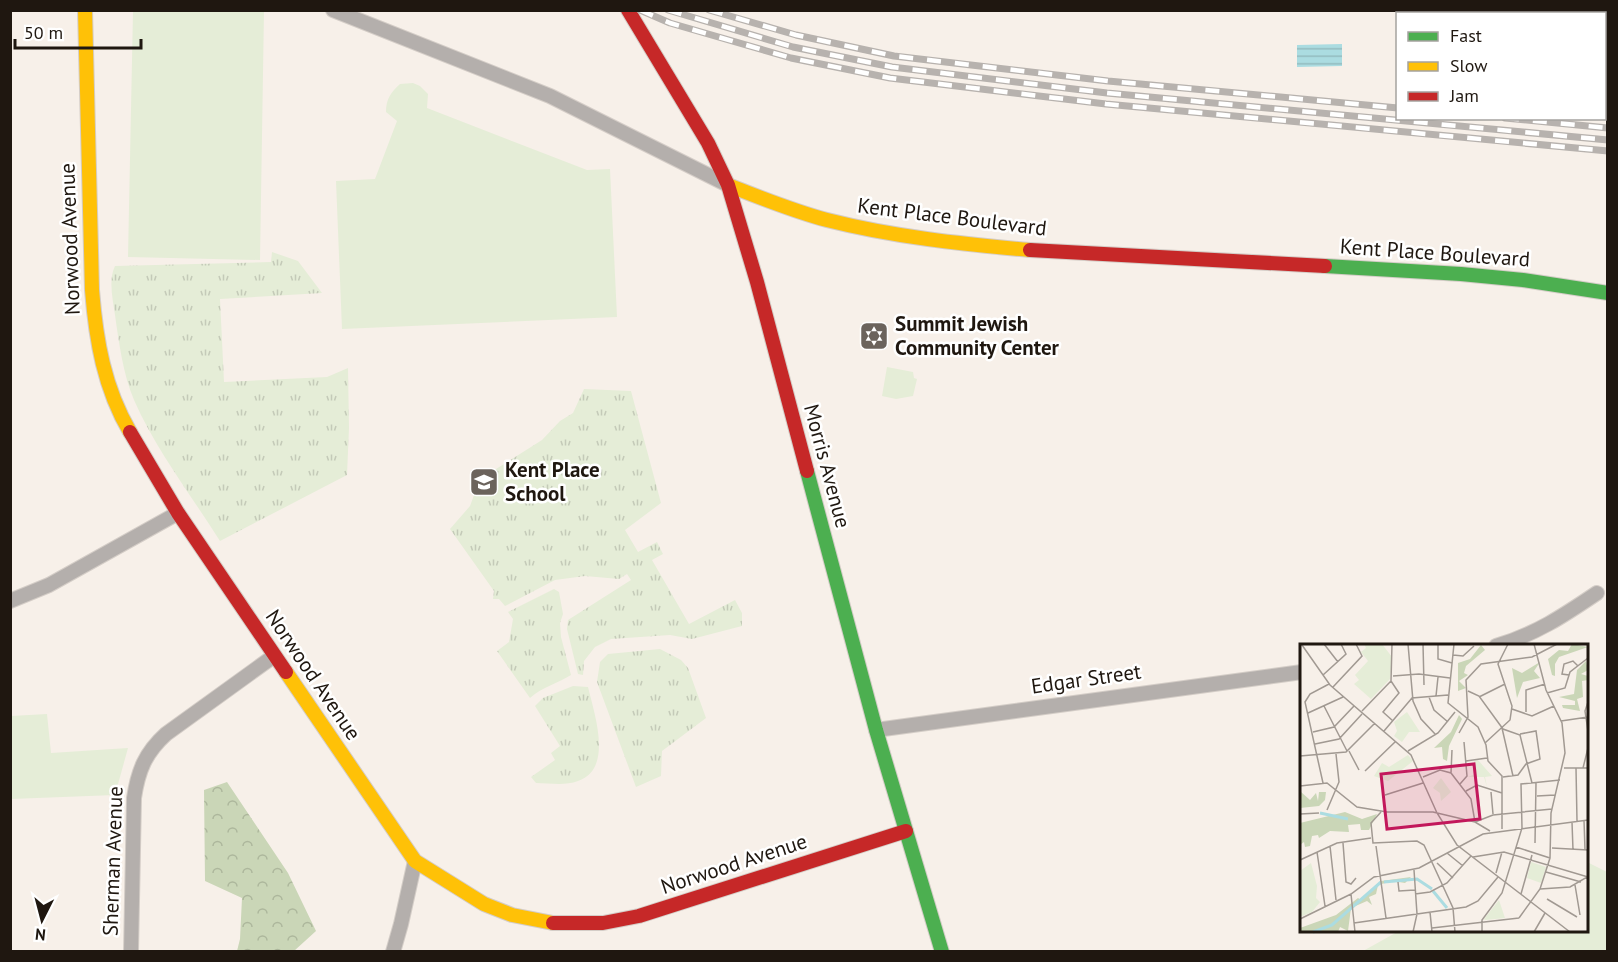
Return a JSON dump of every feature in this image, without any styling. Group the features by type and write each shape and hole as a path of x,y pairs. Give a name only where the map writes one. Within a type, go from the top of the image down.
{"street":[{"name":"Norwood Avenue","path":"85,10 92,290 95,332 105,376 123,420 178,513 415,861 493,909 561,925 592,925 614,923 639,916 906,831"},
{"name":"Kent Place Boulevard","path":"333,10 549,96 764,202 836,223 963,244 1050,252 1461,274 1523,280 1608,293"},
{"name":"Morris Avenue","path":"627,10 708,143 728,185 757,282 876,730 942,951"},
{"path":"10,601 49,585 178,513"},
{"path":"1499,644 1537,631 1597,593"},
{"name":"Sherman Avenue","path":"131,951 134,798 137,777 144,760 153,746 166,734 274,656"},
{"name":"Edgar Street","path":"876,730 1300,672"},
{"path":"393,951 415,861"}],"green space":[{"path":"133,11 264,11 260,260 128,257"},
{"path":"413,83 428,94 427,108 587,170 610,169 617,317 342,329 336,181 375,179 397,121 386,112 388,100 400,84"},
{"path":"272,252 298,261 322,293 220,299 224,382 327,377 348,368 347,475 220,541 163,454 134,400 120,347 112,297 112,277 115,266 271,262"},
{"path":"887,367 913,372 914,378 917,379 913,396 896,399 882,396"},
{"path":"584,389 631,391 661,503 625,530 638,552 657,542 663,554 652,560 689,624 735,600 742,613 742,626 692,639 670,635 611,639 595,647 584,661 583,675 578,674 567,629 568,620 631,580 627,574 619,579 585,576 555,580 505,606 499,599 493,599 494,591 450,529 470,506 480,479 542,440 560,421 573,413"},
{"path":"554,589 559,592 563,614 560,623 561,637 571,675 530,698 497,651 509,642 513,619 508,612"},
{"path":"660,649 681,660 688,668 706,718 662,751 661,776 636,787 597,682 600,662 608,654"},
{"path":"573,686 588,687 599,739 596,765 589,775 573,783 536,783 531,777 555,760 551,753 560,746 535,706 543,698"},
{"path":"47,714 51,753 128,748 115,795 11,799 11,716"},
{"path":"227,782 288,873 316,931 294,951 237,951 240,939 242,898 205,881 204,790"},
{"path":"1588,862 1607,872 1607,951 1363,951 1397,932 1588,932"}],"water":[{"path":"1342,44 1342,66 1297,67 1297,45"}],"railway":[{"path":"640,10 670,23 791,58 890,78 1106,104 1608,151"},
{"path":"668,10 793,47 892,67 1107,93 1608,140"},
{"path":"709,10 796,35 894,56 1108,81 1396,108"},
{"path":"1526,120 1608,128"}],"traffic: fast":[{"path":"1325,266 1461,274 1523,280 1608,293"},
{"path":"807,471 876,730 942,952"}],"traffic: slow":[{"path":"85,10 94,309 99,345 108,381 130,432"},
{"path":"728,185 802,213 852,226 928,239 1030,250"},
{"path":"286,672 415,861 484,904 512,915 553,923"}],"traffic: jam":[{"path":"628,10 708,143 728,185 757,282 807,471"},
{"path":"1030,250 1325,266"},
{"path":"130,432 178,513 286,672"},
{"path":"553,923 603,923 639,916 906,831"}],"place":[{"name":"Summit Jewish Community Center","path":"874,336"},
{"name":"Kent Place School","path":"484,482"}]}
